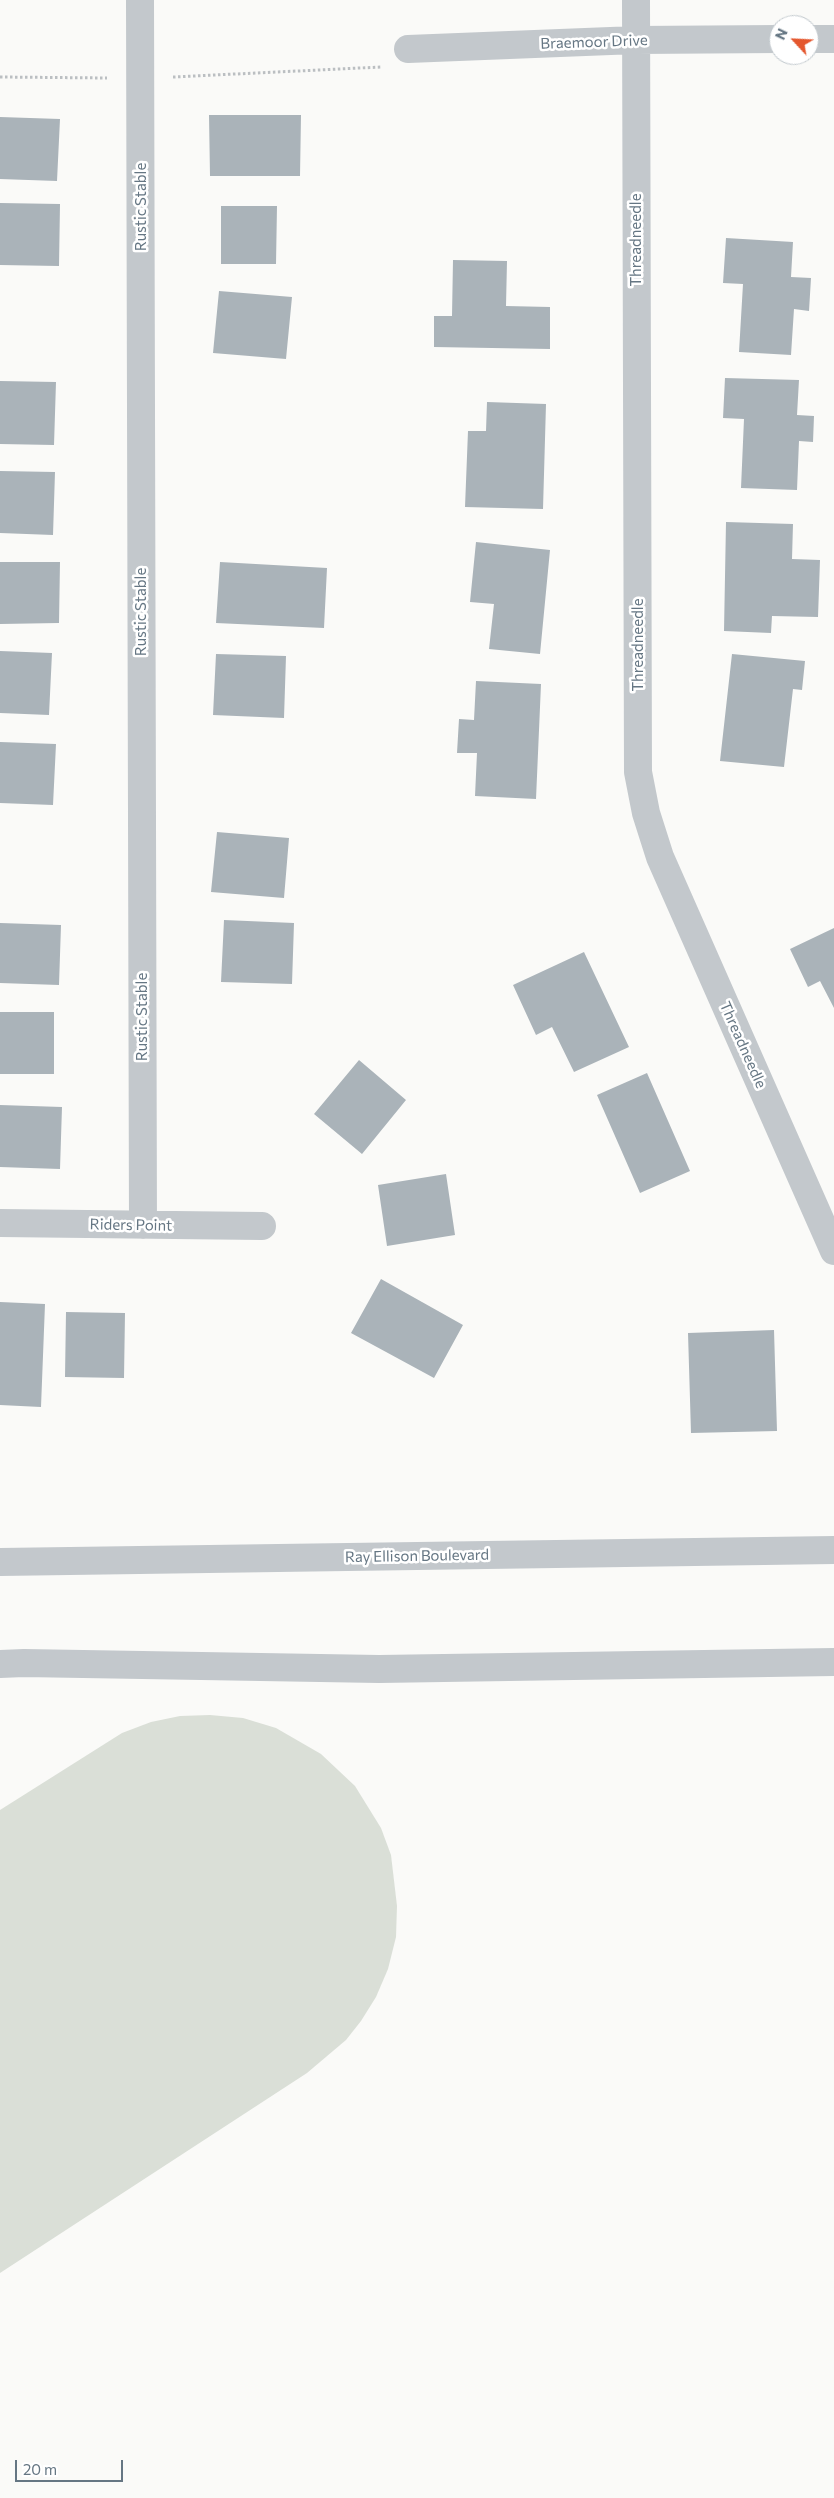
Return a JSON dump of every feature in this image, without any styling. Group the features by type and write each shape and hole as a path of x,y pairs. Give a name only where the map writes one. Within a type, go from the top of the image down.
{"street":[{"name":"Rustic Stable","path":"140,0 143,1225"},
{"name":"Threadneedle","path":"636,0 638,772 646,813 660,857 834,1251"},
{"path":"819,39 834,38"},
{"name":"Braemoor Drive","path":"408,49 636,40 769,39"},
{"name":"Riders Point","path":"0,1223 262,1226"},
{"name":"Ray Ellison Boulevard","path":"0,1562 834,1550"},
{"path":"0,1664 379,1669 834,1662"}],"path":[{"path":"0,77 140,78 379,69 408,49"}],"shaded area":[{"path":"210,1715 243,1718 276,1728 321,1754 355,1786 381,1828 391,1855 397,1906 396,1937 388,1969 376,1997 361,2021 346,2040 307,2073 0,2273 0,1810 122,1733 151,1722 180,1716"}],"building":[{"path":"209,115 301,115 300,176 210,176"},
{"path":"0,117 60,119 57,181 0,179"},
{"path":"0,203 60,204 59,266 0,265"},
{"path":"221,206 277,206 276,264 221,264"},
{"path":"726,238 793,242 791,277 811,278 809,311 794,309 791,355 739,352 743,284 723,283"},
{"path":"453,260 507,261 506,306 550,307 550,349 434,347 434,316 452,316"},
{"path":"219,291 292,297 286,359 213,353"},
{"path":"725,378 799,380 797,415 814,416 813,442 799,441 797,490 741,488 744,419 723,418"},
{"path":"0,381 56,382 54,445 0,444"},
{"path":"487,402 546,404 543,509 465,507 468,431 486,431"},
{"path":"0,471 55,472 53,535 0,533"},
{"path":"726,522 793,524 792,559 820,560 818,617 772,616 771,633 724,631"},
{"path":"476,542 550,550 540,654 489,649 494,604 470,602"},
{"path":"0,562 60,562 59,623 0,624"},
{"path":"220,562 327,568 324,628 216,623"},
{"path":"0,651 52,653 49,715 0,713"},
{"path":"216,654 286,656 284,718 213,715"},
{"path":"732,654 805,661 802,690 793,689 784,767 720,761"},
{"path":"476,681 541,684 536,799 475,796 477,753 457,753 459,719 474,720"},
{"path":"0,742 56,744 53,805 0,803"},
{"path":"217,832 289,838 284,898 211,892"},
{"path":"224,920 294,923 292,984 221,982"},
{"path":"0,923 61,925 59,985 0,983"},
{"path":"834,928 834,1008 820,981 808,987 790,949"},
{"path":"584,952 629,1047 574,1072 552,1027 536,1035 513,985"},
{"path":"0,1012 54,1012 54,1074 0,1074"},
{"path":"359,1060 406,1100 362,1154 314,1114"},
{"path":"647,1073 690,1171 640,1193 597,1095"},
{"path":"0,1105 62,1107 60,1169 0,1167"},
{"path":"446,1174 455,1235 387,1246 378,1185"},
{"path":"381,1279 463,1325 434,1378 351,1333"},
{"path":"0,1302 45,1304 41,1407 0,1405"},
{"path":"66,1312 125,1313 124,1378 65,1377"},
{"path":"774,1330 777,1431 691,1433 688,1333"}]}
